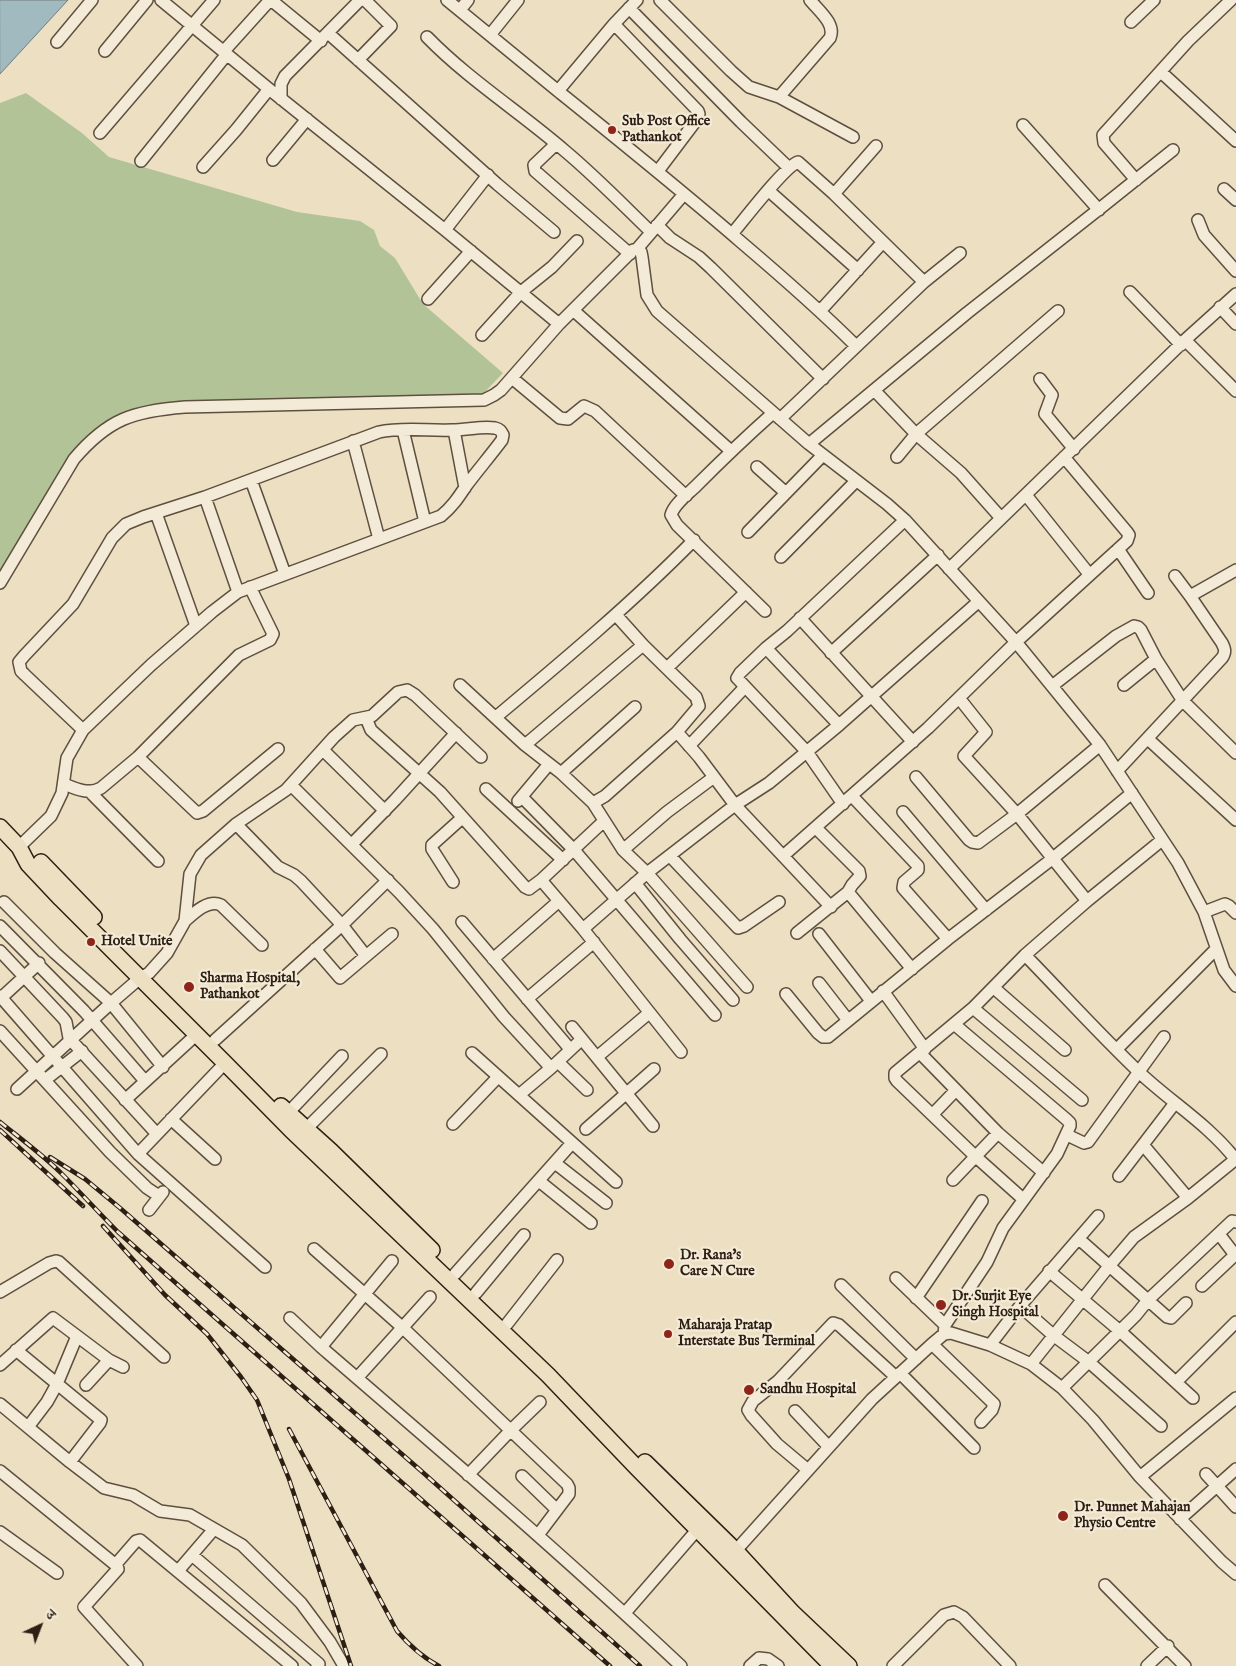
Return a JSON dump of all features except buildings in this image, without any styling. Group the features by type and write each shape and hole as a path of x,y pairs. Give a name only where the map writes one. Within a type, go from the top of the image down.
{"main road":[{"path":"0,827 19,847 35,855 197,1034 291,1130 548,1375 697,1530 731,1555 848,1666"},
{"path":"144,975 215,1040 288,1113 395,1213 507,1324 731,1555 832,1666"}],"street":[{"path":"57,42 92,0"},
{"path":"105,51 147,0"},
{"path":"161,0 281,99 446,230 559,324"},
{"path":"100,133 214,0"},
{"path":"141,161 226,53 271,0 358,60 554,232"},
{"path":"447,0 658,171 821,310 856,346"},
{"path":"460,10 468,0"},
{"path":"490,35 518,0"},
{"path":"660,0 741,80 755,90 779,97 853,138"},
{"path":"779,97 830,38 832,32 830,24 810,0"},
{"path":"1131,22 1154,0"},
{"path":"1136,180 1104,143 1103,135 1188,41 1231,0"},
{"path":"281,99 281,84 285,76 358,1 391,26 358,60"},
{"path":"558,91 633,4 789,168"},
{"path":"614,24 699,114 696,122 658,171"},
{"path":"427,37 497,98 556,144 654,229 698,257 711,268 823,379"},
{"path":"1161,72 1236,141"},
{"path":"203,168 269,89"},
{"path":"273,160 307,119"},
{"path":"1023,125 1099,210"},
{"path":"556,144 534,165 535,171 633,252 641,252 646,295 657,311 822,455 905,520 1016,642 1100,745 1178,863 1204,912 1224,970 1236,986"},
{"path":"834,194 876,146"},
{"path":"809,444 967,313 1173,150"},
{"path":"732,234 789,168 798,162 834,194 924,282"},
{"path":"446,230 488,175"},
{"path":"1224,189 1236,200"},
{"path":"769,191 858,270"},
{"path":"0,583 74,459 100,432 125,418 157,409 484,400 494,395 512,378 559,324 633,252 684,194"},
{"path":"1198,220 1204,235 1236,271"},
{"path":"482,335 521,292 552,267 577,242"},
{"path":"821,310 883,242"},
{"path":"428,299 471,251"},
{"path":"765,611 677,525 671,515 672,510 731,451 823,379 924,282 960,253"},
{"path":"1130,292 1236,391"},
{"path":"949,569 1183,342 1236,294"},
{"path":"1220,308 1236,324"},
{"path":"573,310 731,451"},
{"path":"897,457 916,434 1058,311"},
{"path":"512,378 560,418 568,418 584,406 595,411 686,496"},
{"path":"1040,380 1052,395 1045,414 1074,449"},
{"path":"874,390 916,434 961,473 1001,518"},
{"path":"19,847 51,816 59,802 64,784 67,758 83,730 196,626 238,592 425,522 447,511 459,499 465,488 502,440 503,435 501,431 497,428 391,430 353,441 205,497 126,524 112,538 72,604 20,662 25,675 83,730"},
{"path":"403,430 425,522"},
{"path":"454,430 465,488"},
{"path":"353,441 379,539"},
{"path":"748,532 822,455"},
{"path":"783,856 913,742 1016,642 1127,541 1129,535 1064,457"},
{"path":"757,467 786,494"},
{"path":"251,480 285,574"},
{"path":"781,557 856,481"},
{"path":"1026,494 1089,574"},
{"path":"205,497 238,592"},
{"path":"156,513 196,626"},
{"path":"843,804 807,752 737,678 766,648 905,520"},
{"path":"496,717 616,614 667,568 694,540"},
{"path":"1118,549 1148,593"},
{"path":"831,653 938,555"},
{"path":"1190,596 1236,570"},
{"path":"1117,771 1225,653 1222,643 1175,576"},
{"path":"64,784 95,792 101,788 138,757 240,655 272,637 271,630 250,587"},
{"path":"666,668 746,592"},
{"path":"583,928 647,873 735,805 769,783 807,752 978,602"},
{"path":"593,803 605,796 677,732 699,706 696,697 643,645 616,614"},
{"path":"800,618 913,742"},
{"path":"1052,686 1109,641 1134,626 1138,627 1156,660 1183,701 1236,753"},
{"path":"525,745 643,645"},
{"path":"766,648 839,725"},
{"path":"1124,684 1156,660"},
{"path":"460,685 525,745 593,803 623,850 647,873 747,987"},
{"path":"689,746 745,687"},
{"path":"185,921 189,880 192,868 201,855 236,824 286,790 352,720 372,716 398,692 407,690 415,695 481,756"},
{"path":"959,698 986,732 964,756 1017,814 1087,901"},
{"path":"561,774 635,707"},
{"path":"366,718 371,730 440,792 527,888 532,889 604,821"},
{"path":"677,732 735,805 831,907"},
{"path":"352,844 385,811 456,733"},
{"path":"1148,739 1236,820"},
{"path":"916,777 969,840 975,843 981,841 1017,814 1100,745"},
{"path":"138,757 197,813 202,811 278,749"},
{"path":"322,750 385,811"},
{"path":"510,810 548,764"},
{"path":"623,850 667,812 714,777"},
{"path":"291,785 388,880 433,929 504,1017 554,1065 587,1090"},
{"path":"486,789 563,860"},
{"path":"89,791 158,861"},
{"path":"786,994 823,1037 828,1037 847,1019 1132,794"},
{"path":"852,796 918,866 918,870 904,882 903,888 948,939"},
{"path":"522,797 574,850 715,1015"},
{"path":"904,812 986,910"},
{"path":"453,882 432,849 432,845 462,818"},
{"path":"236,824 278,867 301,881 342,925 366,956"},
{"path":"797,933 848,892 860,876 859,871 816,828"},
{"path":"1023,1199 975,1156 894,1076 898,1070 973,1008 1025,955 1162,840"},
{"path":"670,856 738,928 744,926 779,902"},
{"path":"215,1040 342,925 388,880"},
{"path":"541,880 583,928 680,1052"},
{"path":"635,883 733,1000"},
{"path":"848,892 912,969"},
{"path":"493,960 559,901"},
{"path":"4,902 55,953 110,1003 163,1067"},
{"path":"17,1089 167,953 185,921 196,911 213,903 221,905 262,945"},
{"path":"1204,912 1225,904 1236,913"},
{"path":"462,922 570,1049"},
{"path":"0,926 39,963 145,1081"},
{"path":"315,949 340,978 392,934"},
{"path":"819,934 870,1001"},
{"path":"527,999 594,942"},
{"path":"1117,1049 1216,949"},
{"path":"0,952 25,976 63,1018 66,1022 70,1040 157,1134"},
{"path":"1025,955 1140,1072 1175,1104 1214,1134 1236,1159 1188,1198 1139,1233 1110,1265 1031,1364"},
{"path":"39,963 1,997 138,1154 265,1266"},
{"path":"819,983 847,1019"},
{"path":"994,988 1065,1050"},
{"path":"883,991 922,1051 956,1090 998,1133 1044,1173"},
{"path":"973,1008 1082,1100"},
{"path":"597,1057 649,1013"},
{"path":"731,1555 872,1398 945,1330 987,1262 1003,1228 1044,1173 1067,1135 1070,1126 1069,1121 954,1024"},
{"path":"572,1027 653,1126"},
{"path":"0,1031 110,1152 147,1188 159,1196"},
{"path":"125,1100 197,1034"},
{"path":"1067,1135 1086,1143 1164,1038"},
{"path":"519,1095 582,1039"},
{"path":"45,1080 82,1051"},
{"path":"472,1053 616,1182"},
{"path":"306,1128 381,1054"},
{"path":"288,1113 342,1056"},
{"path":"138,1154 225,1062"},
{"path":"586,1129 654,1069"},
{"path":"452,1124 498,1077"},
{"path":"933,1114 956,1090"},
{"path":"1119,1176 1175,1104"},
{"path":"171,1119 215,1159"},
{"path":"953,1180 998,1133"},
{"path":"455,1274 572,1143"},
{"path":"1144,1146 1188,1198"},
{"path":"555,1163 606,1203"},
{"path":"539,1181 591,1223"},
{"path":"149,1210 171,1184"},
{"path":"916,1298 982,1201"},
{"path":"990,1345 1020,1306 1098,1216"},
{"path":"1062,1388 1090,1362 1148,1300 1218,1234 1232,1222 1236,1222"},
{"path":"1202,1286 1236,1255 1218,1234"},
{"path":"476,1293 524,1235"},
{"path":"1079,1239 1169,1318 1186,1303"},
{"path":"314,1249 404,1328 567,1484 569,1494 538,1535"},
{"path":"507,1324 557,1260"},
{"path":"0,1292 49,1263 56,1261 63,1265 164,1357"},
{"path":"321,1347 392,1261"},
{"path":"1050,1271 1120,1331 1193,1398"},
{"path":"896,1278 945,1330 990,1345 1031,1364 1062,1388 1093,1420 1140,1477 1236,1574"},
{"path":"841,1285 916,1359"},
{"path":"357,1378 430,1297"},
{"path":"1020,1306 1053,1335 1090,1362 1161,1426"},
{"path":"0,1366 53,1318 109,1360 123,1367"},
{"path":"290,1318 538,1535 681,1666"},
{"path":"1176,1382 1236,1322"},
{"path":"808,1470 777,1444 748,1410 753,1401 778,1381 833,1323 840,1325 898,1375 974,1448"},
{"path":"28,1427 47,1402 57,1384 77,1336"},
{"path":"932,1344 994,1404 994,1408 981,1422"},
{"path":"16,1350 101,1420 70,1462"},
{"path":"86,1385 109,1360"},
{"path":"1140,1477 1236,1398"},
{"path":"468,1475 540,1402"},
{"path":"1,1406 104,1488 130,1494 160,1512 190,1515 246,1549 301,1603 330,1642 342,1666"},
{"path":"795,1411 828,1446"},
{"path":"1180,1519 1236,1469"},
{"path":"0,1471 116,1564 118,1569 84,1607 137,1666"},
{"path":"1206,1474 1236,1507"},
{"path":"522,1476 558,1510"},
{"path":"178,1571 214,1528"},
{"path":"625,1613 697,1530"},
{"path":"0,1532 57,1573"},
{"path":"116,1564 136,1541 140,1540 292,1666"},
{"path":"192,1555 318,1665 335,1663 342,1666"},
{"path":"1105,1585 1168,1646 1185,1666"},
{"path":"893,1666 944,1615 954,1612 962,1617 1010,1666"},
{"path":"1146,1666 1168,1646"},
{"path":"750,1666 760,1658 778,1666"}],"green space":[{"path":"26,93 82,133 109,157 297,212 360,221 374,230 380,246 395,258 423,304 503,373 483,394 157,403 110,421 80,443 0,570 0,103"}],"water":[{"path":"0,0 68,0 0,74"}],"railway":[{"path":"0,1122 55,1167 118,1232 610,1666"},
{"path":"0,1130 83,1206"},
{"path":"50,1157 85,1179 120,1208 419,1469 640,1666"},
{"path":"103,1226 165,1295 207,1334 257,1400 289,1479 351,1666"},
{"path":"289,1429 397,1631 416,1650 439,1666"}],"place":[{"name":"Sub Post Office Pathankot","path":"612,130"},
{"name":"Hotel Unite","path":"91,942"},
{"name":"Sharma Hospital, Pathankot","path":"189,987"},
{"name":"Dr. Rana's Care N Cure","path":"669,1264"},
{"name":"Dr. Surjit Eye Singh Hospital","path":"941,1305"},
{"name":"Maharaja Pratap Interstate Bus Terminal","path":"668,1334"},
{"name":"Sandhu Hospital","path":"749,1390"},
{"name":"Dr. Punnet Mahajan Physio Centre","path":"1063,1516"}]}
